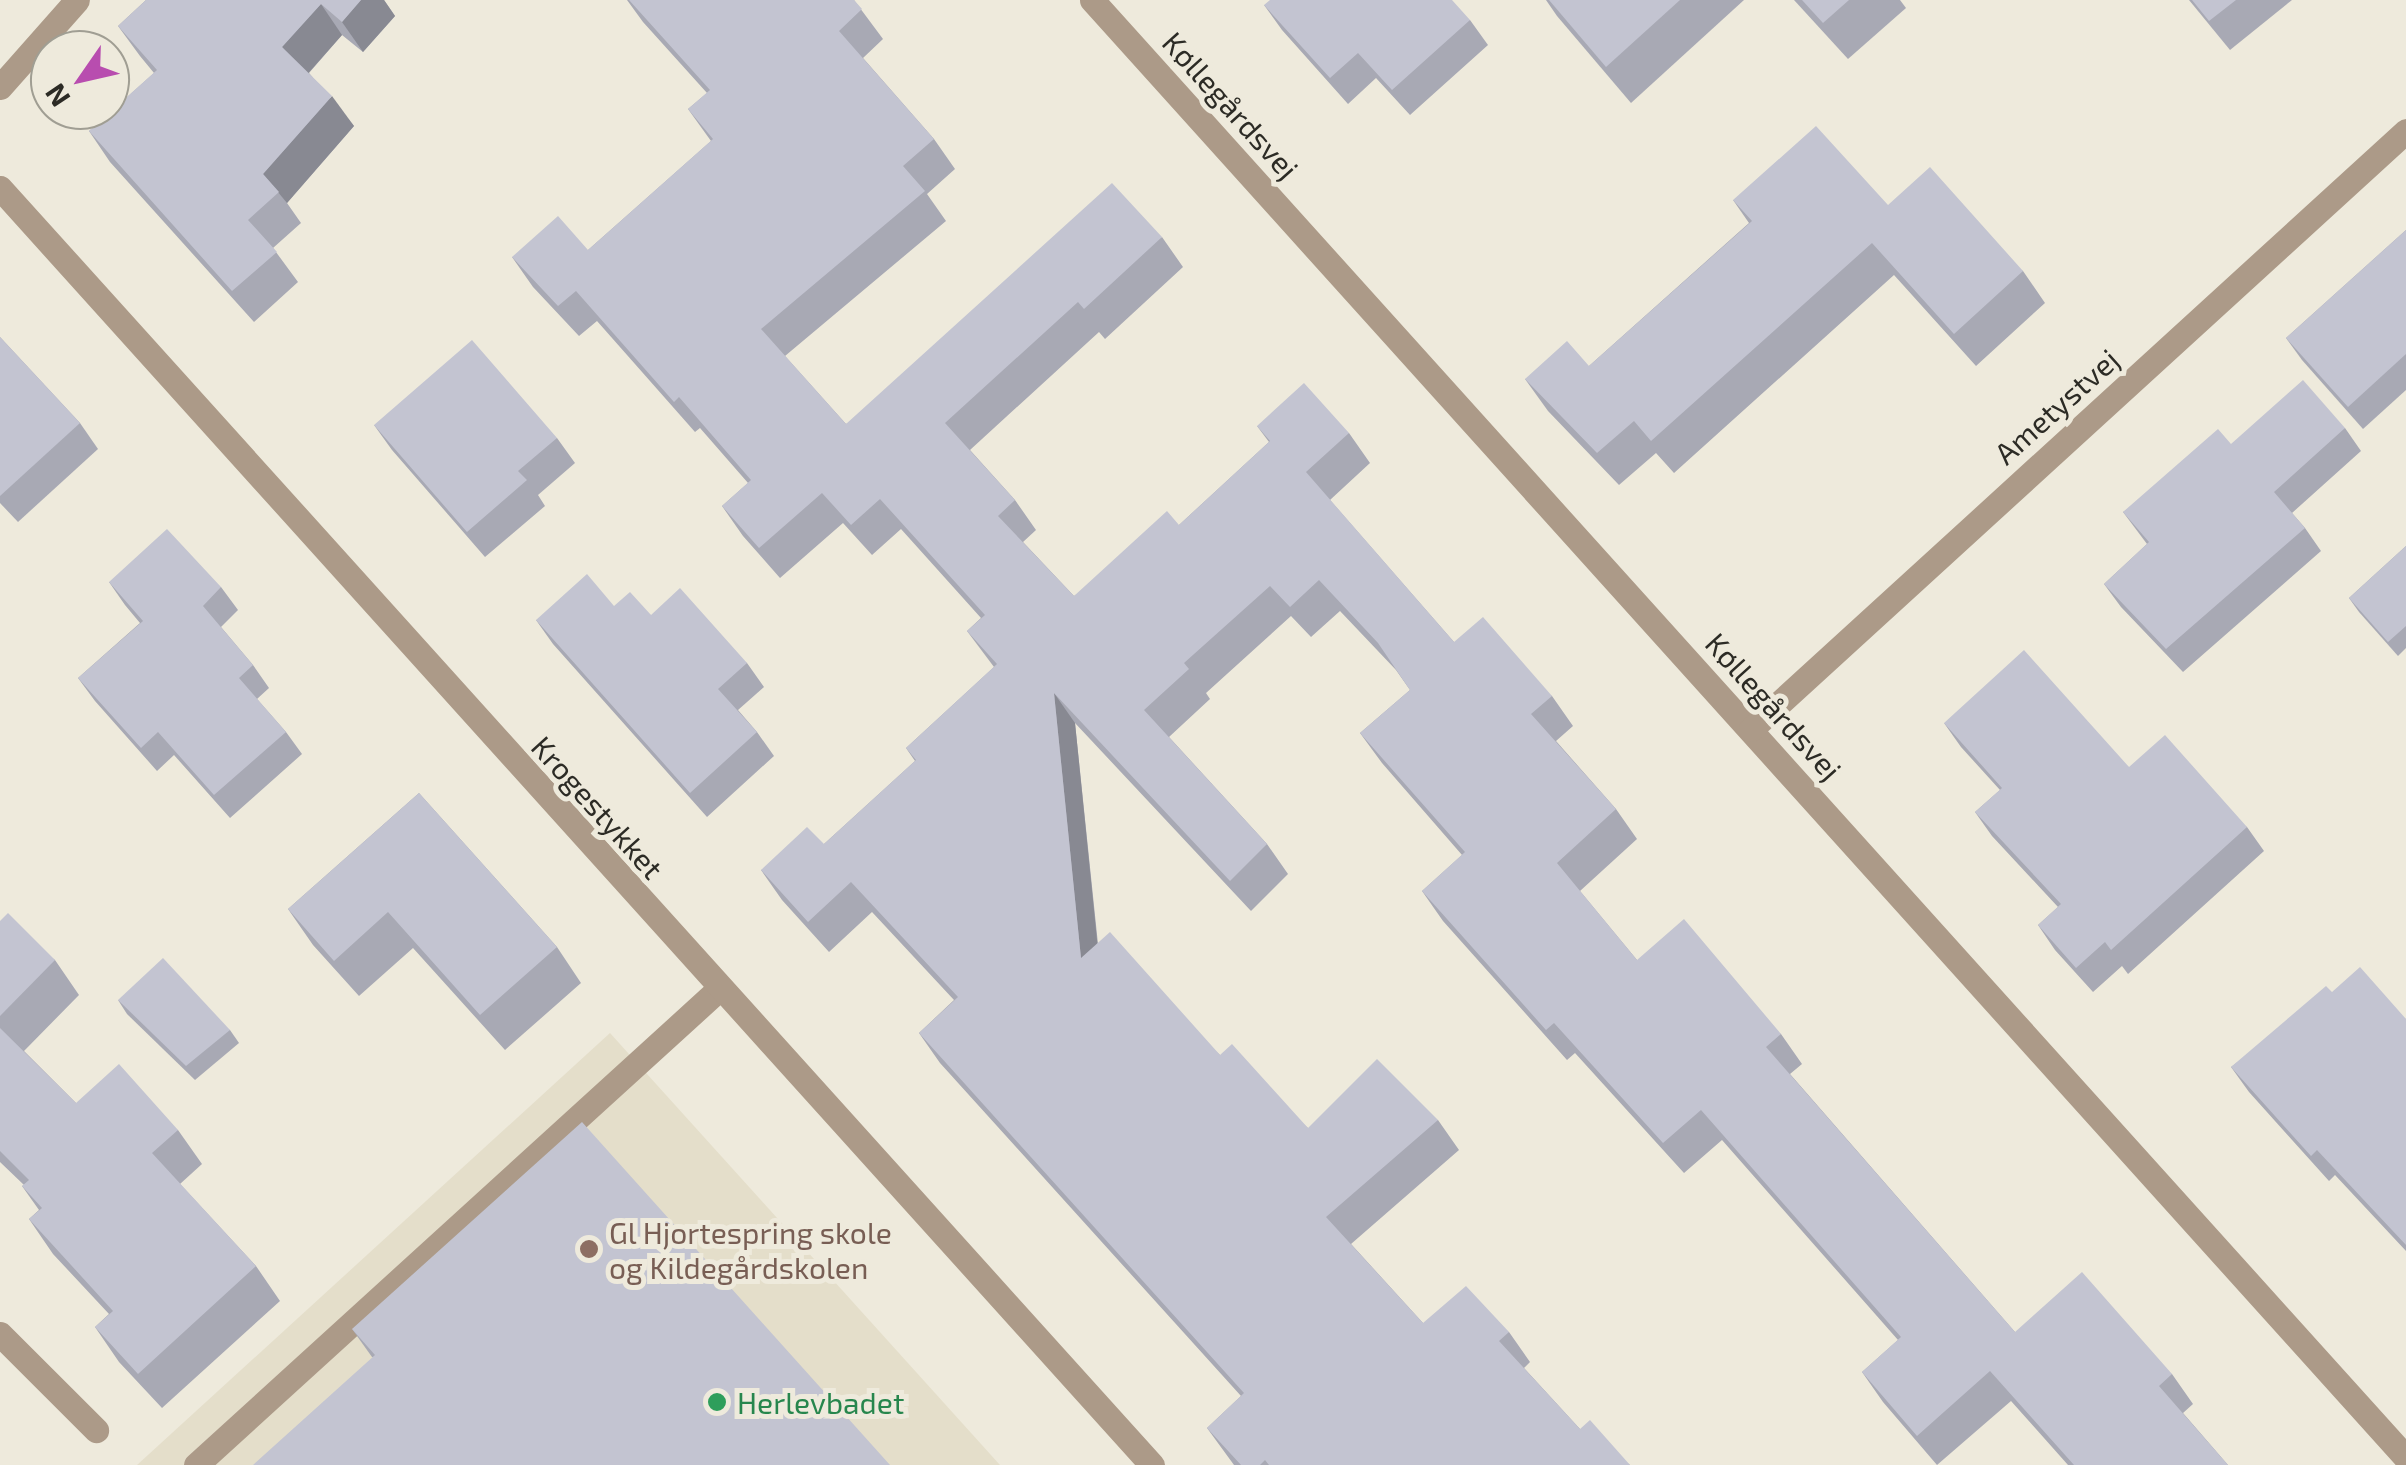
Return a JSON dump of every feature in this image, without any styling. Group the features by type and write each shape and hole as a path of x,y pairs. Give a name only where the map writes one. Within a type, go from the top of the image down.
{"street":[{"path":"0,87 78,0"},
{"name":"Køllegårdsvej","path":"1092,0 2406,1458"},
{"name":"Ametystvej","path":"1751,729 2406,131"},
{"name":"Krogestykket","path":"0,188 1152,1465"},
{"path":"196,1465 719,989"},
{"path":"0,1334 96,1430"}],"shaded area":[{"name":"Gl Hjortespring skole og Kildegårdskolen","path":"610,1033 1000,1465 137,1465"}],"building":[{"path":"146,0 361,0 342,22 321,4 282,47 332,96 263,174 279,192 248,220 277,252 232,291 89,131 130,130 130,94 157,70 130,40 130,30 118,26"},
{"path":"629,0 854,0 862,9 839,31 934,139 903,166 925,191 761,329 846,424 1112,183 1162,237 1084,309 1078,302 945,423 1015,500 998,516 1074,596 1167,511 1179,525 1270,441 1257,426 1304,383 1349,433 1306,472 1454,642 1483,617 1552,696 1531,714 1616,809 1557,863 1637,960 1684,919 1781,1034 1766,1047 2015,1332 2082,1272 2172,1374 2159,1386 2228,1465 2074,1465 1990,1371 1917,1436 1862,1372 1901,1337 1701,1110 1663,1143 1554,1023 1546,1030 1422,891 1465,852 1360,733 1410,690 1378,643 1319,580 1290,607 1270,586 1184,663 1189,669 1144,710 1267,844 1230,881 1054,693 1081,958 1110,932 1220,1055 1232,1044 1308,1128 1377,1059 1438,1120 1326,1217 1423,1323 1466,1286 1509,1332 1499,1341 1580,1429 1590,1420 1630,1465 1269,1465 1265,1460 1260,1465 1241,1465 1207,1428 1244,1393 919,1033 958,997 851,882 808,922 761,870 807,827 824,844 916,760 906,748 997,664 967,631 985,615 880,499 851,525 822,493 759,548 722,506 751,480 679,397 674,402 576,291 558,306 512,257 558,216 588,250 713,139 688,109 710,90"},
{"path":"1270,0 1452,0 1470,20 1392,90 1358,53 1330,78 1264,5"},
{"path":"1549,0 1680,0 1606,67"},
{"path":"1802,0 1849,0 1823,23"},
{"path":"2192,0 2236,0 2209,21"},
{"path":"1816,126 1888,205 1930,167 2023,271 1954,334 1872,243 1651,441 1634,421 1597,453 1525,379 1567,341 1589,366 1752,221 1733,200"},
{"path":"2406,230 2406,354 2348,407 2286,338"},
{"path":"0,337 80,423 0,496"},
{"path":"472,340 557,438 518,471 527,480 467,532 374,425"},
{"path":"2303,380 2345,428 2274,492 2305,528 2166,649 2104,584 2149,542 2123,512 2218,429 2231,444"},
{"path":"167,529 221,587 203,606 253,665 239,678 286,732 214,795 158,732 141,748 78,678 143,621 109,582"},
{"path":"2406,546 2406,626 2388,642 2349,598"},
{"path":"587,574 614,606 630,592 651,615 680,588 747,663 718,689 757,732 690,793 536,620"},
{"path":"2024,650 2129,767 2165,735 2247,827 2111,950 2105,942 2076,968 2038,925 2061,904 1975,812 2002,788 1944,723"},
{"path":"419,793 557,947 480,1015 388,912 334,961 288,909"},
{"path":"8,913 55,960 0,1016 0,921"},
{"path":"163,958 230,1030 186,1066 118,1000"},
{"path":"2360,967 2406,1019 2406,1245 2317,1150 2311,1156 2231,1067 2326,986 2332,992"},
{"path":"0,1028 76,1103 119,1064 178,1130 152,1153 256,1266 138,1374 95,1327 113,1311 29,1219 42,1208 22,1186 29,1180 0,1151"},
{"path":"582,1122 890,1465 253,1465 375,1355 352,1329"}],"place":[{"name":"Gl Hjortespring skole og Kildegårdskolen","path":"589,1249"},
{"name":"Herlevbadet","path":"717,1402"}]}
